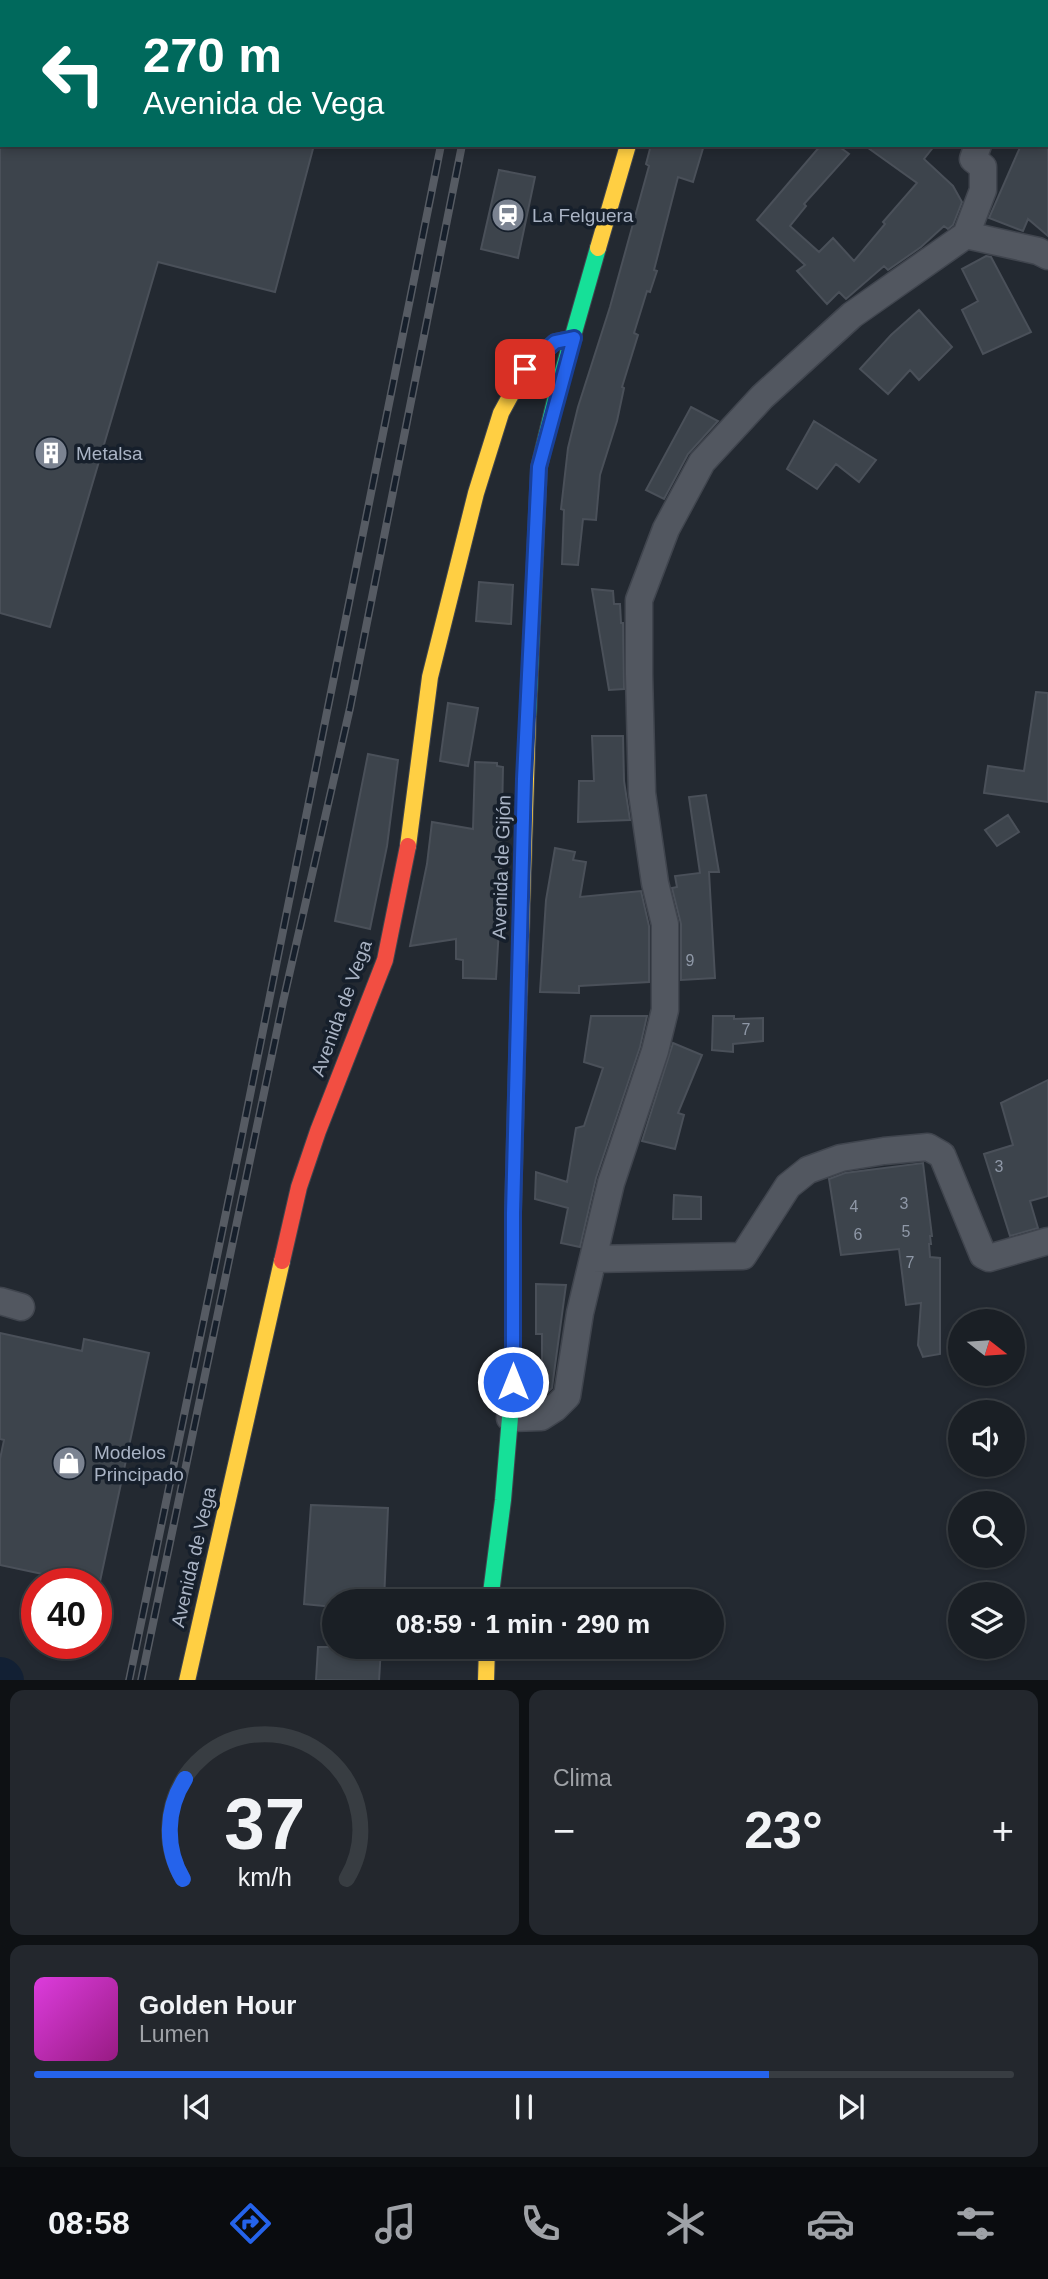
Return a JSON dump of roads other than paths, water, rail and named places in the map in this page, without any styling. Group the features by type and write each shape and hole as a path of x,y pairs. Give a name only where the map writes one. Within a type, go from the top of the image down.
{"street":[{"name":"Avenida de Gijón","path":"492,1589 513,1369 513,1213 524,779 539,467 627,147"},
{"path":"510,1418 541,1417 567,1396 580,1313 611,1183 652,1063 665,1010 665,924 655,883 642,793 639,600 666,529 702,462 710,453 762,397 852,315 966,235 983,190 983,167 973,159 977,147"},
{"path":"966,235 1038,251 1048,256"},
{"name":"Avenida de Vega","path":"187,1680 254,1374 299,1187 385,960 407,860 430,677 476,493 501,413 525,369 555,342 574,338"},
{"path":"593,1259 743,1256 788,1186 808,1170 841,1158 928,1147 942,1155 983,1255 989,1258 1048,1241"},
{"path":"486,1680 487,1659"}],"railway":[{"path":"129,1680 441,147"},
{"path":"141,1680 283,1002 350,708 462,147"}],"place":[{"name":"La Felguera","path":"508,215"},
{"name":"Metalsa","path":"51,453"},
{"name":"Modelos Principado","path":"69,1463"}]}
